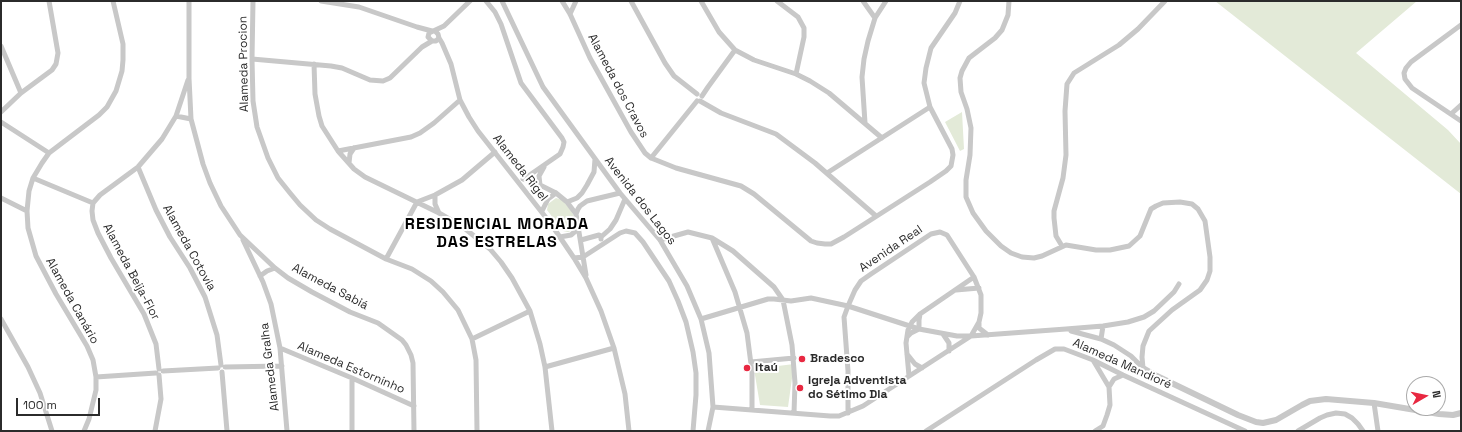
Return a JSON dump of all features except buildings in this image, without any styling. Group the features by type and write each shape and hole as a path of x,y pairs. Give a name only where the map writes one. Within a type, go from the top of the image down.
{"street":[{"path":"1,112 21,93 52,70 56,64 58,59 58,48 49,1"},
{"name":"Alameda Canário","path":"84,431 94,404 96,377 93,360 87,346 56,294 36,256 28,228 27,212 33,178 49,153 99,115 107,107 116,91 122,71 123,44 113,1"},
{"name":"Alameda Sabiá","path":"189,1 189,78 191,119 197,145 210,183 221,206 240,235 275,268 288,278 350,312 378,323 402,340 411,354 413,363 414,431"},
{"name":"Alameda Procion","path":"253,1 253,102 257,127 268,158 278,178 300,205 316,220 330,230 386,258 412,269 431,281 444,292 458,310 472,339 476,360 477,431"},
{"path":"321,1 359,7 417,27 434,31"},
{"path":"252,59 342,68 370,80 383,80 390,78 400,70 430,39 434,31 444,26 470,1"},
{"path":"486,1 495,12 503,29 521,84 564,142 560,154 526,180 524,189"},
{"name":"Avenida dos Lagos","path":"502,1 544,88 620,193 660,240 680,272 701,319 709,353 712,407 708,431"},
{"name":"Alameda dos Cravos","path":"562,1 570,14 590,58 630,132 639,146 651,158 676,168 732,183 747,190 804,236 817,243 831,244 946,171 951,166 953,155 930,107"},
{"path":"570,14 576,1"},
{"path":"631,1 665,63 674,76 685,86 721,113 776,134 827,173 876,216"},
{"path":"701,1 719,32 735,50 754,60 796,74 829,94 882,138"},
{"path":"777,1 798,17 804,28 804,37 796,74"},
{"path":"863,1 875,18"},
{"path":"865,123 862,77 868,41 875,18 886,1"},
{"path":"827,173 930,107 924,83 927,60 931,48 955,12 960,1"},
{"path":"1009,1 1008,15 1002,30 995,38 969,58 960,78 961,92 967,109 971,128 966,197 973,213 986,231 1001,246 1011,253 1022,257 1034,258 1042,256 1062,246 1070,245 1096,250 1124,248 1135,242 1140,236 1150,212 1156,206 1171,202 1189,203 1196,206 1205,221 1210,257 1210,271 1207,280 1200,290 1172,310 1149,331 1143,346 1143,368"},
{"path":"1062,246 1056,236 1054,211 1063,178 1066,155 1066,84 1074,73 1109,52 1138,29 1165,1"},
{"path":"1461,25 1411,62 1404,73 1405,79 1412,88 1461,121"},
{"path":"430,39 439,37 444,26"},
{"path":"417,27 445,50"},
{"name":"Alameda Rigel","path":"434,31 439,37 451,64 460,100 478,131 542,211 586,278 601,311 614,348 625,394 629,431"},
{"path":"1,46 21,93"},
{"path":"651,158 698,97 708,87 735,50"},
{"path":"314,64 315,94 322,126 338,151 349,163 365,177 439,212 463,227 477,237 501,262 512,278 530,311 540,344 545,367 552,431"},
{"path":"33,178 93,204 100,195 138,167 156,148 176,116 189,78"},
{"path":"338,151 411,137 420,133 434,123 460,100"},
{"path":"1451,114 1461,105"},
{"path":"176,116 191,119"},
{"path":"1,122 49,153"},
{"path":"349,163 350,154 354,148"},
{"path":"386,258 417,202 435,195 462,180 494,152"},
{"path":"567,202 577,198 585,189 594,172 595,159"},
{"path":"540,184 540,173 546,165"},
{"name":"Alameda Cotovia","path":"138,167 156,210 205,297 217,335 227,431"},
{"path":"515,177 540,184 556,193 567,202 576,214 586,278"},
{"path":"542,211 548,199 556,193"},
{"path":"576,214 580,206 587,201 620,193"},
{"path":"435,195 435,204 439,212"},
{"path":"1,198 27,212"},
{"path":"581,240 599,236 601,237 610,229 616,220 625,199"},
{"name":"Alameda Beija-Flor","path":"93,204 93,220 98,232 111,258 138,302 156,344 161,399 155,431"},
{"path":"560,237 572,235 579,228"},
{"path":"574,258 583,257 620,233 626,231 635,233 643,242 669,281 686,322 693,352 696,395 693,431"},
{"path":"660,240 688,232 712,238 733,251 774,287 783,300 794,358 794,413"},
{"name":"Avenida Real","path":"848,413 848,372 844,317 855,290 861,281 936,232 947,235 974,277 979,288 982,302 978,322 971,336"},
{"name":"Alameda Gralha","path":"240,235 260,276 271,304 280,348 287,431"},
{"path":"601,237 601,246"},
{"path":"712,238 741,308 747,333 751,362 752,410"},
{"path":"260,276 275,268"},
{"path":"909,376 907,337 910,326 920,314 974,277"},
{"path":"701,319 768,299 791,301 810,298 848,306 919,329 957,336 1066,330 1128,322 1144,317 1163,303 1174,292 1179,284"},
{"path":"954,290 979,288"},
{"path":"472,339 530,311"},
{"path":"919,329 920,314"},
{"path":"1,320 28,367 40,393 52,431"},
{"path":"978,322 979,328 988,335"},
{"path":"1101,339 1103,326"},
{"path":"907,337 919,329"},
{"path":"1066,330 1101,339 1119,348 1143,368 1157,376 1231,412 1256,422 1263,423 1276,420 1310,401 1326,400 1374,403 1439,414 1453,415 1461,413"},
{"path":"942,334 949,343 949,351"},
{"path":"712,407 839,416 863,406 971,336"},
{"name":"Alameda Estorninho","path":"280,348 414,406"},
{"path":"545,367 614,348"},
{"name":"Alameda Mandioré","path":"926,431 1036,360 1055,349 1064,349 1093,360 1245,431"},
{"path":"907,354 915,364 922,368"},
{"path":"751,362 794,358"},
{"path":"1093,360 1109,387 1110,405 1103,426 1098,430"},
{"path":"96,377 221,368 282,366"},
{"path":"1109,387 1114,379 1123,375"},
{"path":"352,378 352,431"},
{"path":"1374,403 1378,431"},
{"path":"1298,431 1327,415 1336,413 1345,414 1352,418 1363,431"},
{"name":"Alameda Mandioré","path":"930,431 934,426"}],"green space":[{"path":"1215,1 1417,1 1356,53 1448,130 1461,144 1461,194"},
{"path":"962,112 964,149 960,151 945,122"},
{"path":"556,198 562,200 570,209 575,218 577,227 574,230 568,232 563,231 547,210 548,204"},
{"path":"794,364 788,407 760,405 754,369"}],"place":[{"name":"Bradesco","path":"802,359"},
{"name":"Itaú","path":"747,368"},
{"name":"Igreja Adventista do Sétimo Dia","path":"800,388"}],"district":[{"name":"RESIDENCIAL MORADA DAS ESTRELAS","path":"497,234"}]}
